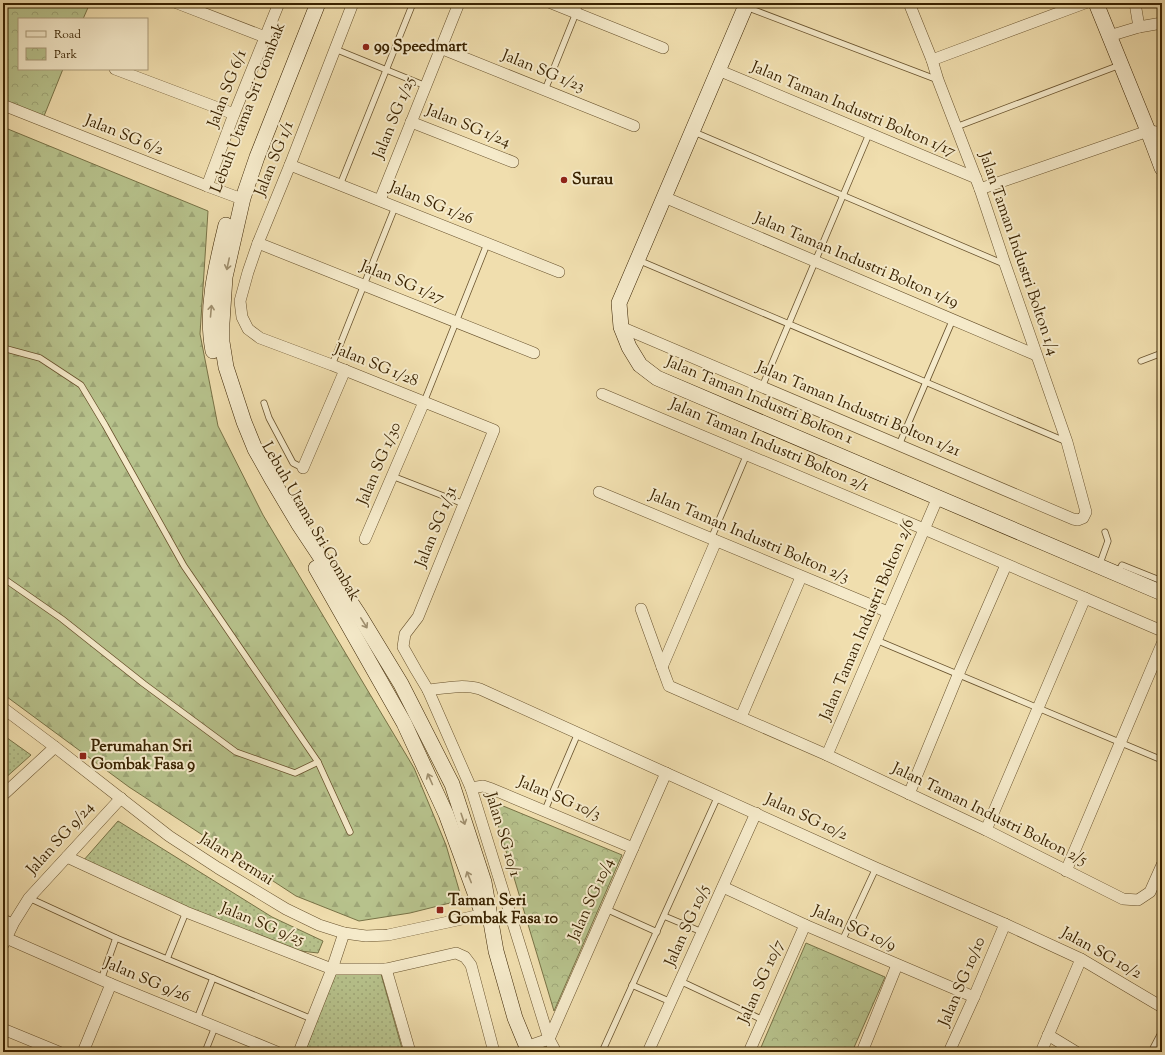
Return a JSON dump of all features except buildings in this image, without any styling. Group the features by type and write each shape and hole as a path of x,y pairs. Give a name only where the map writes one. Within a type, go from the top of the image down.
{"street":[{"path":"177,3 265,37"},
{"name":"Jalan SG 6/1","path":"208,186 234,114 279,3"},
{"name":"Lebuh Utama Sri Gombak","path":"238,197 238,178 308,3"},
{"name":"Lebuh Utama Sri Gombak","path":"318,3 257,157 238,197 214,274 210,316 212,347 218,373 232,418 256,469 278,508 321,576 404,723 446,814 486,913 515,1018 528,1049"},
{"name":"Jalan SG 1/1","path":"248,329 242,317 240,301 248,272 258,243 353,3"},
{"name":"Jalan SG 1/25","path":"380,200 458,3"},
{"path":"551,3 578,8 663,48"},
{"name":"Jalan Taman Industri Bolton 1/4","path":"910,3 978,184 1004,264 1067,442 1086,512 1083,518"},
{"path":"932,60 1085,3"},
{"path":"1096,3 1120,65 1155,131 1162,168"},
{"path":"1135,3 1139,27"},
{"name":"Jalan Taman Industri Bolton 1","path":"746,5 619,303 621,328 640,365 657,378 1162,593"},
{"path":"1109,36 1139,27 1162,23"},
{"name":"Jalan SG 1/23","path":"440,48 634,126"},
{"path":"118,70 234,114"},
{"name":"Jalan Taman Industri Bolton 1/17","path":"718,70 869,134 978,184"},
{"name":"Jalan SG 6/2","path":"3,105 238,197"},
{"name":"Jalan SG 1/24","path":"411,122 512,162"},
{"path":"978,184 1155,131"},
{"name":"Jalan SG 1/26","path":"290,165 559,272"},
{"name":"Jalan Taman Industri Bolton 1/19","path":"664,196 1036,355"},
{"name":"Jalan SG 1/27","path":"258,243 534,353"},
{"name":"Jalan Taman Industri Bolton 1/21","path":"621,328 1073,519 1078,520 1083,518"},
{"name":"Jalan SG 1/28","path":"248,329 260,338 345,370 494,430"},
{"path":"303,468 345,370"},
{"name":"Jalan Taman Industri Bolton 2/1","path":"602,394 924,528"},
{"name":"Jalan SG 1/30","path":"365,539 424,402"},
{"name":"Jalan SG 1/31","path":"405,634 418,617 494,430"},
{"name":"Jalan Taman Industri Bolton 2/3","path":"599,492 888,612"},
{"name":"Jalan Taman Industri Bolton 2/6","path":"827,755 938,498"},
{"path":"924,528 1006,565 1162,631"},
{"path":"662,667 713,540"},
{"path":"908,794 1006,565"},
{"path":"740,717 801,576"},
{"path":"986,830 1085,598"},
{"name":"Jalan Taman Industri Bolton 2/5","path":"641,609 670,686 827,755 986,830 1123,899 1138,900 1150,892 1162,865"},
{"name":"Jalan SG 10/1","path":"405,634 403,646 428,690 471,788 549,1039 556,1052"},
{"path":"1066,871 1162,644"},
{"name":"Jalan SG 10/2","path":"428,690 472,687 480,689 1081,959 1162,1007"},
{"name":"Jalan Permai","path":"3,708 169,836 265,897 319,925 344,933 366,936 388,935 486,913"},
{"path":"3,795 55,747"},
{"name":"Jalan SG 10/4","path":"549,1039 666,773"},
{"name":"Jalan SG 10/3","path":"471,788 483,786 492,789 633,848"},
{"name":"Jalan SG 9/24","path":"4,942 29,898 121,798"},
{"name":"Jalan SG 10/5","path":"648,1052 756,813"},
{"name":"Jalan SG 9/25","path":"67,856 186,912 332,969 386,969 456,952 465,957 471,965 494,1052"},
{"name":"Jalan SG 10/9","path":"723,887 896,965 974,997"},
{"name":"Jalan SG 10/10","path":"949,1052 1005,924"},
{"name":"Jalan SG 10/7","path":"749,1052 806,925"},
{"path":"299,1052 332,969 344,933"},
{"name":"Jalan SG 9/26","path":"4,942 277,1052"},
{"path":"1041,1052 1081,959"},
{"path":"862,1052 896,965"},
{"path":"386,969 410,1052"},
{"path":"83,1052 106,982"},
{"path":"3,1029 59,1052"},
{"path":"1048,1035 1076,1052"},
{"path":"528,1049 549,1039"}],"lane":[{"path":"340,185 413,3"},
{"path":"746,5 938,80"},
{"path":"545,90 578,8"},
{"path":"335,49 426,86"},
{"path":"956,127 1120,65"},
{"path":"692,131 1004,264"},
{"path":"762,387 869,134"},
{"path":"332,365 395,207"},
{"path":"424,402 487,244"},
{"path":"637,259 1067,442"},
{"path":"898,445 953,319"},
{"path":"3,348 40,358 81,385 184,566 318,762 350,832"},
{"path":"1141,361 1162,353"},
{"path":"264,403 269,418 293,463 303,468"},
{"path":"713,540 747,454"},
{"path":"392,476 464,504"},
{"path":"1099,566 1108,541 1105,532"},
{"path":"1117,574 1122,565 1162,581"},
{"path":"3,578 62,619 144,684 236,752 295,773 318,762"},
{"path":"876,640 1162,760"},
{"path":"545,810 578,733"},
{"path":"602,1052 718,796"},
{"path":"842,941 876,868"},
{"path":"29,898 167,960 312,1019"},
{"path":"606,909 657,932"},
{"path":"167,960 186,912"},
{"path":"664,916 702,932"},
{"path":"3,917 14,922"},
{"path":"106,982 116,938"},
{"path":"197,1019 213,978"},
{"path":"680,981 763,1020"},
{"path":"632,985 671,1002"},
{"path":"205,1052 215,1027"},
{"path":"1151,1052 1162,1031"}],"green space":[{"path":"3,3 90,3 83,18 18,18 18,70 63,70 42,121 3,105"},
{"path":"3,127 208,211 200,334 218,426 263,515 414,768 446,845 462,900 410,913 359,921 296,896 129,787 3,694"},
{"path":"3,735 31,755 3,780"},
{"path":"491,801 622,855 554,1011"},
{"path":"118,821 272,917 323,941 318,953 292,950 153,894 83,861"},
{"path":"806,943 885,977 852,1052 759,1052"},
{"path":"335,973 381,974 403,1052 305,1052"}],"place":[{"name":"99 Speedmart","path":"366,47"},
{"name":"Surau","path":"564,180"},
{"name":"Perumahan Sri Gombak Fasa 9","path":"83,756"},
{"name":"Taman Seri Gombak Fasa 10","path":"440,910"}]}
